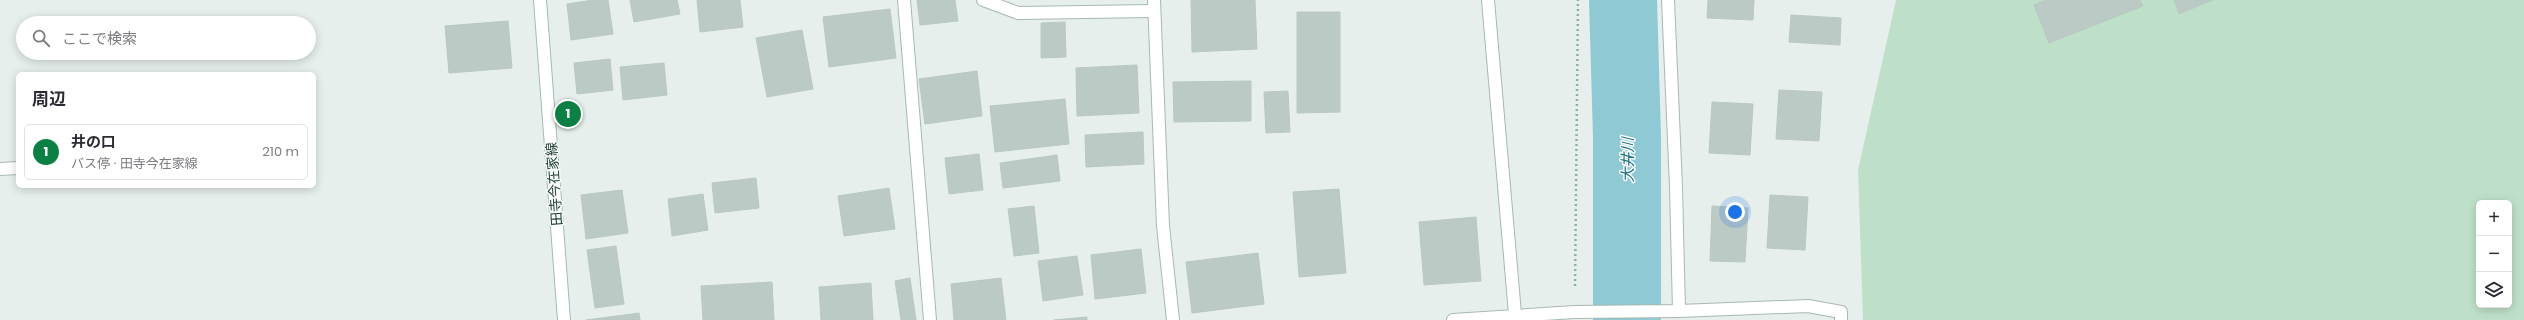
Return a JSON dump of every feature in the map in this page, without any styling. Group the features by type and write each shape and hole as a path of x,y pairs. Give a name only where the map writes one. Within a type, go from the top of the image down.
{"street":[{"name":"田寺今在家線","path":"540,0 564,320"},
{"path":"904,0 930,320"},
{"path":"983,0 1018,13 1154,5 1163,226 1173,320"},
{"path":"1488,0 1515,314"},
{"path":"1668,0 1676,187 1679,311"},
{"path":"0,169 16,168"},
{"path":"1453,320 1515,314 1679,311 1808,306 1841,312 1841,320"}],"path":[{"path":"1574,312 1578,0"}],"green space":[{"path":"1896,0 2524,0 2524,320 1863,320 1858,170"}],"building":[{"path":"593,0 608,0 613,34 571,40 567,4"},
{"path":"630,0 677,0 680,14 634,22"},
{"path":"697,0 740,0 743,27 700,32"},
{"path":"917,0 955,0 958,21 920,25"},
{"path":"1191,0 1255,0 1257,49 1192,52"},
{"path":"1708,0 1754,0 1753,20 1707,18"},
{"path":"2046,0 2140,0 2143,6 2049,43 2034,5"},
{"path":"2174,0 2213,0 2179,14"},
{"path":"890,9 896,58 829,67 823,17"},
{"path":"1297,12 1340,12 1340,112 1297,113"},
{"path":"1791,15 1841,18 1840,45 1789,42"},
{"path":"508,21 512,68 449,73 445,26"},
{"path":"1065,22 1066,57 1041,58 1041,23"},
{"path":"802,30 813,89 767,97 756,38"},
{"path":"610,59 613,90 577,94 574,63"},
{"path":"664,63 667,95 623,100 620,67"},
{"path":"1137,65 1139,113 1077,116 1076,68"},
{"path":"977,71 982,116 925,124 919,79"},
{"path":"1251,81 1251,121 1174,122 1173,82"},
{"path":"1779,90 1822,92 1819,141 1776,139"},
{"path":"1288,91 1290,132 1266,133 1264,92"},
{"path":"1065,99 1069,144 995,152 990,106"},
{"path":"1712,102 1753,104 1750,155 1709,153"},
{"path":"1143,132 1144,164 1086,167 1085,135"},
{"path":"979,154 983,190 949,194 945,158"},
{"path":"1057,155 1060,181 1003,188 1000,163"},
{"path":"756,178 759,208 715,213 712,183"},
{"path":"889,188 895,229 844,236 838,196"},
{"path":"1339,189 1346,273 1299,277 1293,192"},
{"path":"622,190 628,233 586,239 581,195"},
{"path":"703,194 708,230 672,236 668,199"},
{"path":"1770,195 1808,197 1805,250 1767,248"},
{"path":"1034,206 1039,253 1014,256 1008,209"},
{"path":"1712,206 1748,208 1745,262 1710,261"},
{"path":"1476,217 1481,281 1424,285 1419,222"},
{"path":"616,246 624,304 595,308 587,250"},
{"path":"1141,249 1146,293 1095,299 1091,255"},
{"path":"1258,253 1264,304 1192,313 1186,262"},
{"path":"1077,256 1083,295 1043,301 1038,261"},
{"path":"910,278 916,320 901,320 895,281"},
{"path":"1001,278 1006,320 954,320 951,284"},
{"path":"772,282 774,320 703,320 701,286"},
{"path":"871,283 873,320 821,320 819,287"},
{"path":"639,313 640,320 586,320"},
{"path":"1087,317 1087,320 1054,320"}],"waterway":[{"name":"大井川","path":"1623,0 1627,137 1627,320"}],"place":[{"name":"井の口","path":"568,114"}]}
